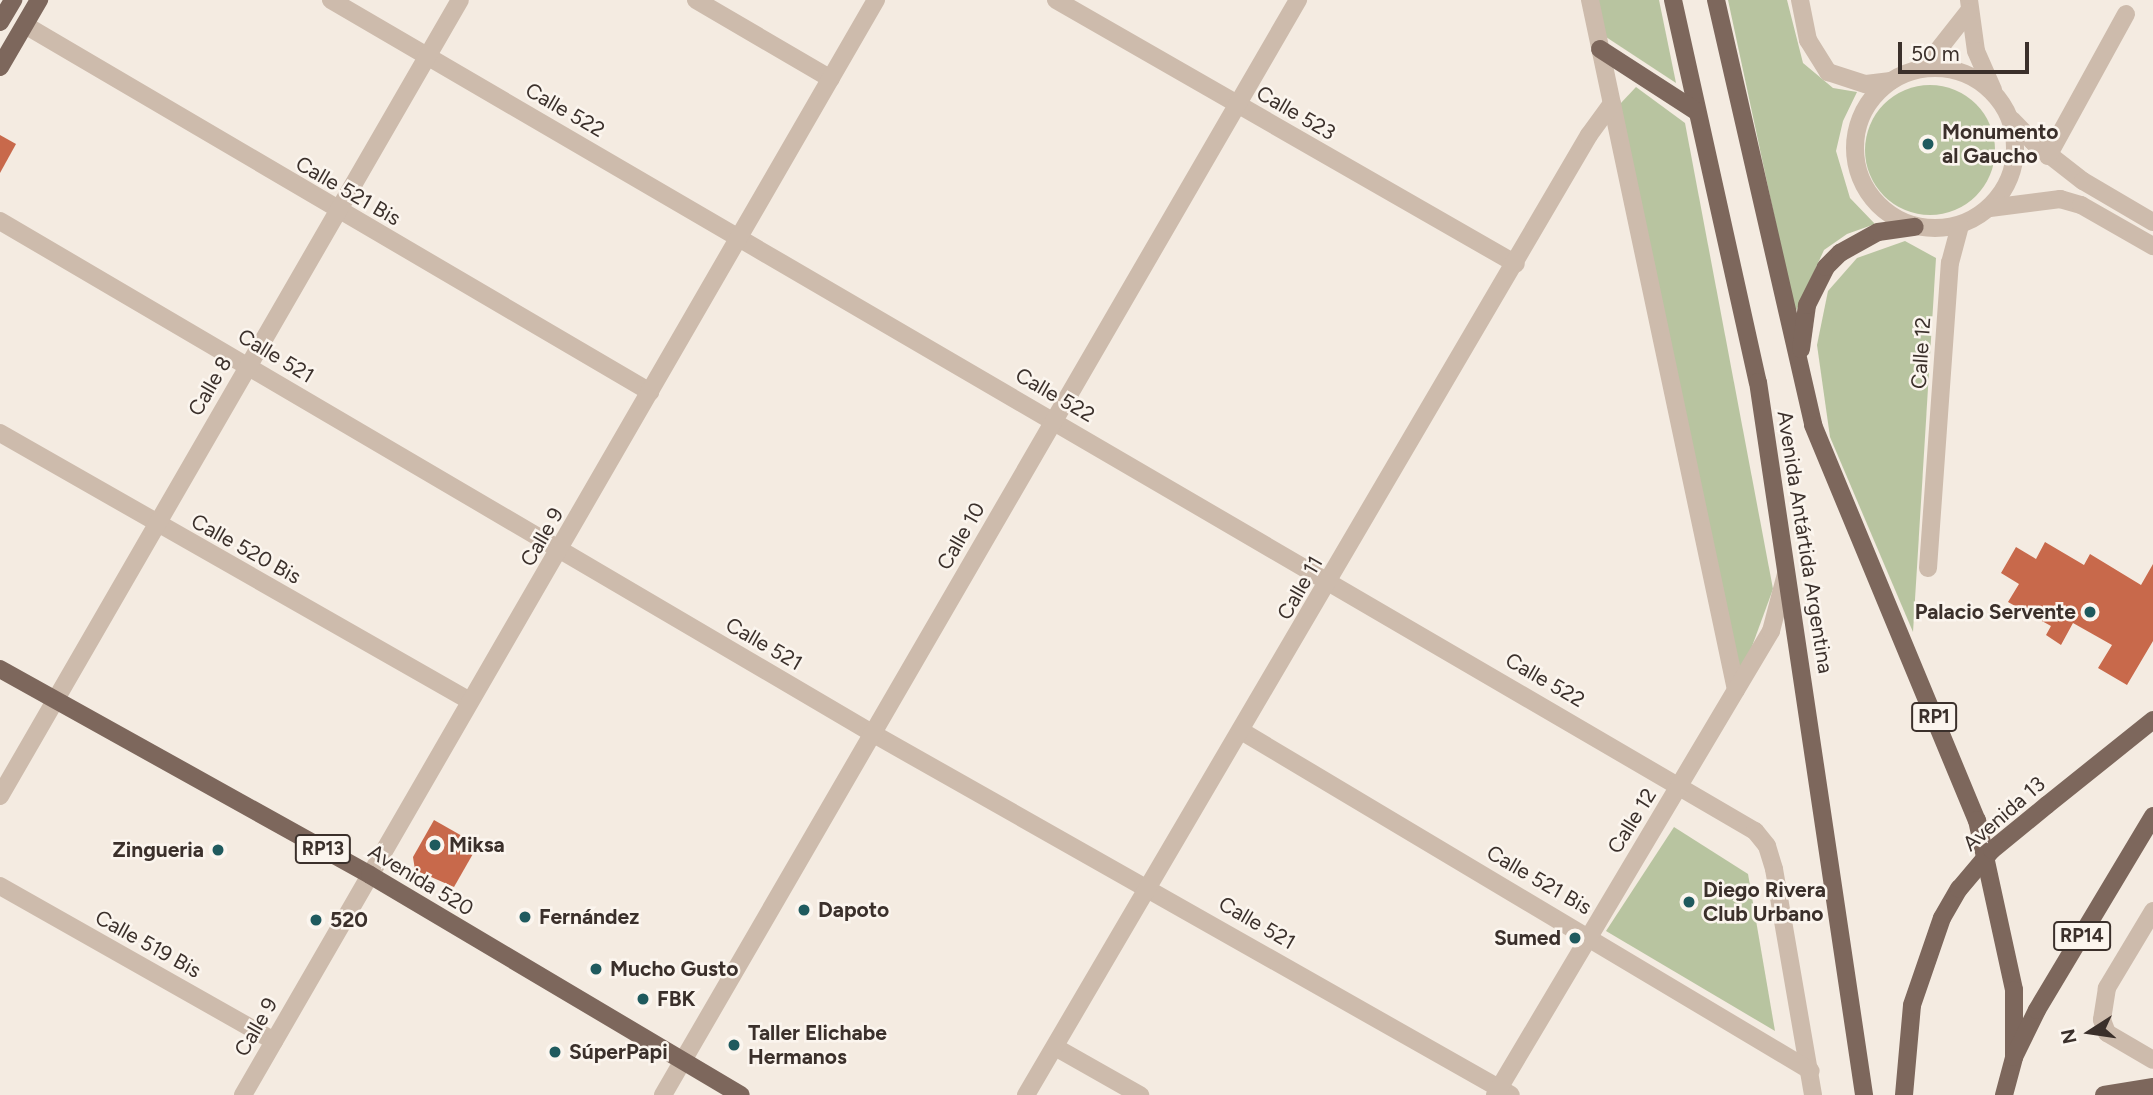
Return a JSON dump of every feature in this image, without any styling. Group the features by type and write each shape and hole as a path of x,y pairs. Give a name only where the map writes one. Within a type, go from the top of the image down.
{"main road":[{"path":"0,22 13,0"},
{"path":"0,67 39,0"},
{"name":"Avenida Antártida Argentina","path":"1673,0 1758,382 1787,564 1850,1020 1864,1095"},
{"name":"Avenida Antártida Argentina","path":"1716,0 1803,391 1824,456 1977,820 2014,990 2014,1057"},
{"path":"1600,49 1696,111"},
{"path":"1803,391 1802,321 1812,290 1826,267 1840,253 1878,232 1915,227"},
{"name":"Avenida 520","path":"0,669 370,875 741,1095"},
{"name":"Avenida 13","path":"1903,1095 1912,1005 1942,918 1959,889 1992,850 2153,720"},
{"name":"RP14","path":"2014,1057 2037,1010 2153,816"},
{"name":"RP1","path":"2004,1095 2014,1057"},
{"path":"2104,1095 2153,1087"}],"street":[{"name":"Calle 522","path":"331,0 1681,785 1755,831 1766,846 1774,869 1811,1071"},
{"name":"Calle 8","path":"0,796 460,0"},
{"path":"696,0 831,79"},
{"name":"Calle 9","path":"243,1095 470,701 560,552 876,0"},
{"name":"Calle 523","path":"1056,0 1516,264"},
{"name":"Calle 10","path":"663,1095 1298,0"},
{"path":"1590,0 1736,690"},
{"path":"1800,0 1808,40 1828,72 1866,84 1891,80 1924,68 1950,69 1974,78 1994,93"},
{"path":"1924,68 1968,6"},
{"path":"1968,6 1976,51 1994,93 2010,116 2048,156 2153,222"},
{"path":"2048,156 2126,14"},
{"name":"Calle 521 Bis","path":"24,25 337,212 650,393"},
{"path":"1891,80 1869,102 1856,131 1856,162 1866,191 1880,206 1915,227 1960,226 1990,208 2060,199 2081,205 2153,246"},
{"name":"Calle 11","path":"1026,1095 1612,103"},
{"path":"1990,208 2015,164 2010,116"},
{"name":"Calle 521","path":"0,220 560,552 872,733 1149,887 1502,1093"},
{"name":"Calle 12","path":"1928,568 1950,264 1960,226"},
{"name":"Calle 520 Bis","path":"0,433 156,525 470,701"},
{"name":"Calle 12","path":"1502,1093 1588,935 1681,785 1779,613 1787,564"},
{"name":"Calle 521 Bis","path":"1242,732 1588,935 1811,1071"},
{"name":"Calle 519 Bis","path":"0,886 274,1041"},
{"path":"2153,911 2107,988 2102,1020 2107,1033 2153,1060"},
{"path":"1055,1047 1134,1094"},
{"path":"1811,1071 1813,1095"}],"green space":[{"path":"1598,0 1659,0 1676,83 1606,37"},
{"path":"1728,0 1787,0 1803,63 1833,88 1857,92 1843,121 1836,151 1850,198 1875,224 1847,234 1824,250 1795,313"},
{"path":"1930,85 1955,90 1976,104 1990,125 1995,150 1990,175 1976,196 1955,210 1930,215 1905,210 1884,196 1870,175 1865,150 1870,125 1884,104 1905,90"},
{"path":"1636,87 1685,123 1773,589 1736,690 1620,104"},
{"path":"1905,241 1936,258 1913,632 1830,437 1817,345 1828,291 1857,258"},
{"name":"Diego Rivera Club Urbano","path":"1674,827 1748,874 1775,1031 1606,931"}],"building":[{"path":"0,135 16,144 0,173"},
{"name":"Palacio Servente","path":"2045,542 2084,565 2090,554 2141,585 2153,564 2153,641 2127,685 2098,668 2112,645 2073,623 2061,645 2046,635 2051,626 2008,602 2019,584 2001,573 2016,547 2036,559"},
{"path":"434,820 478,845 454,887 415,870 413,857"}],"place":[{"name":"Monumento al Gaucho","path":"1928,144"},
{"name":"Palacio Servente","path":"2090,612"},
{"name":"Miksa","path":"435,845"},
{"name":"Zingueria","path":"218,850"},
{"name":"Diego Rivera Club Urbano","path":"1689,902"},
{"name":"Dapoto","path":"804,910"},
{"name":"Fernández","path":"525,917"},
{"name":"520","path":"316,920"},
{"name":"Sumed","path":"1575,938"},
{"name":"Mucho Gusto","path":"596,969"},
{"name":"FBK","path":"643,999"},
{"name":"Taller Elichabe Hermanos","path":"734,1045"},
{"name":"SúperPapi","path":"555,1052"}]}
